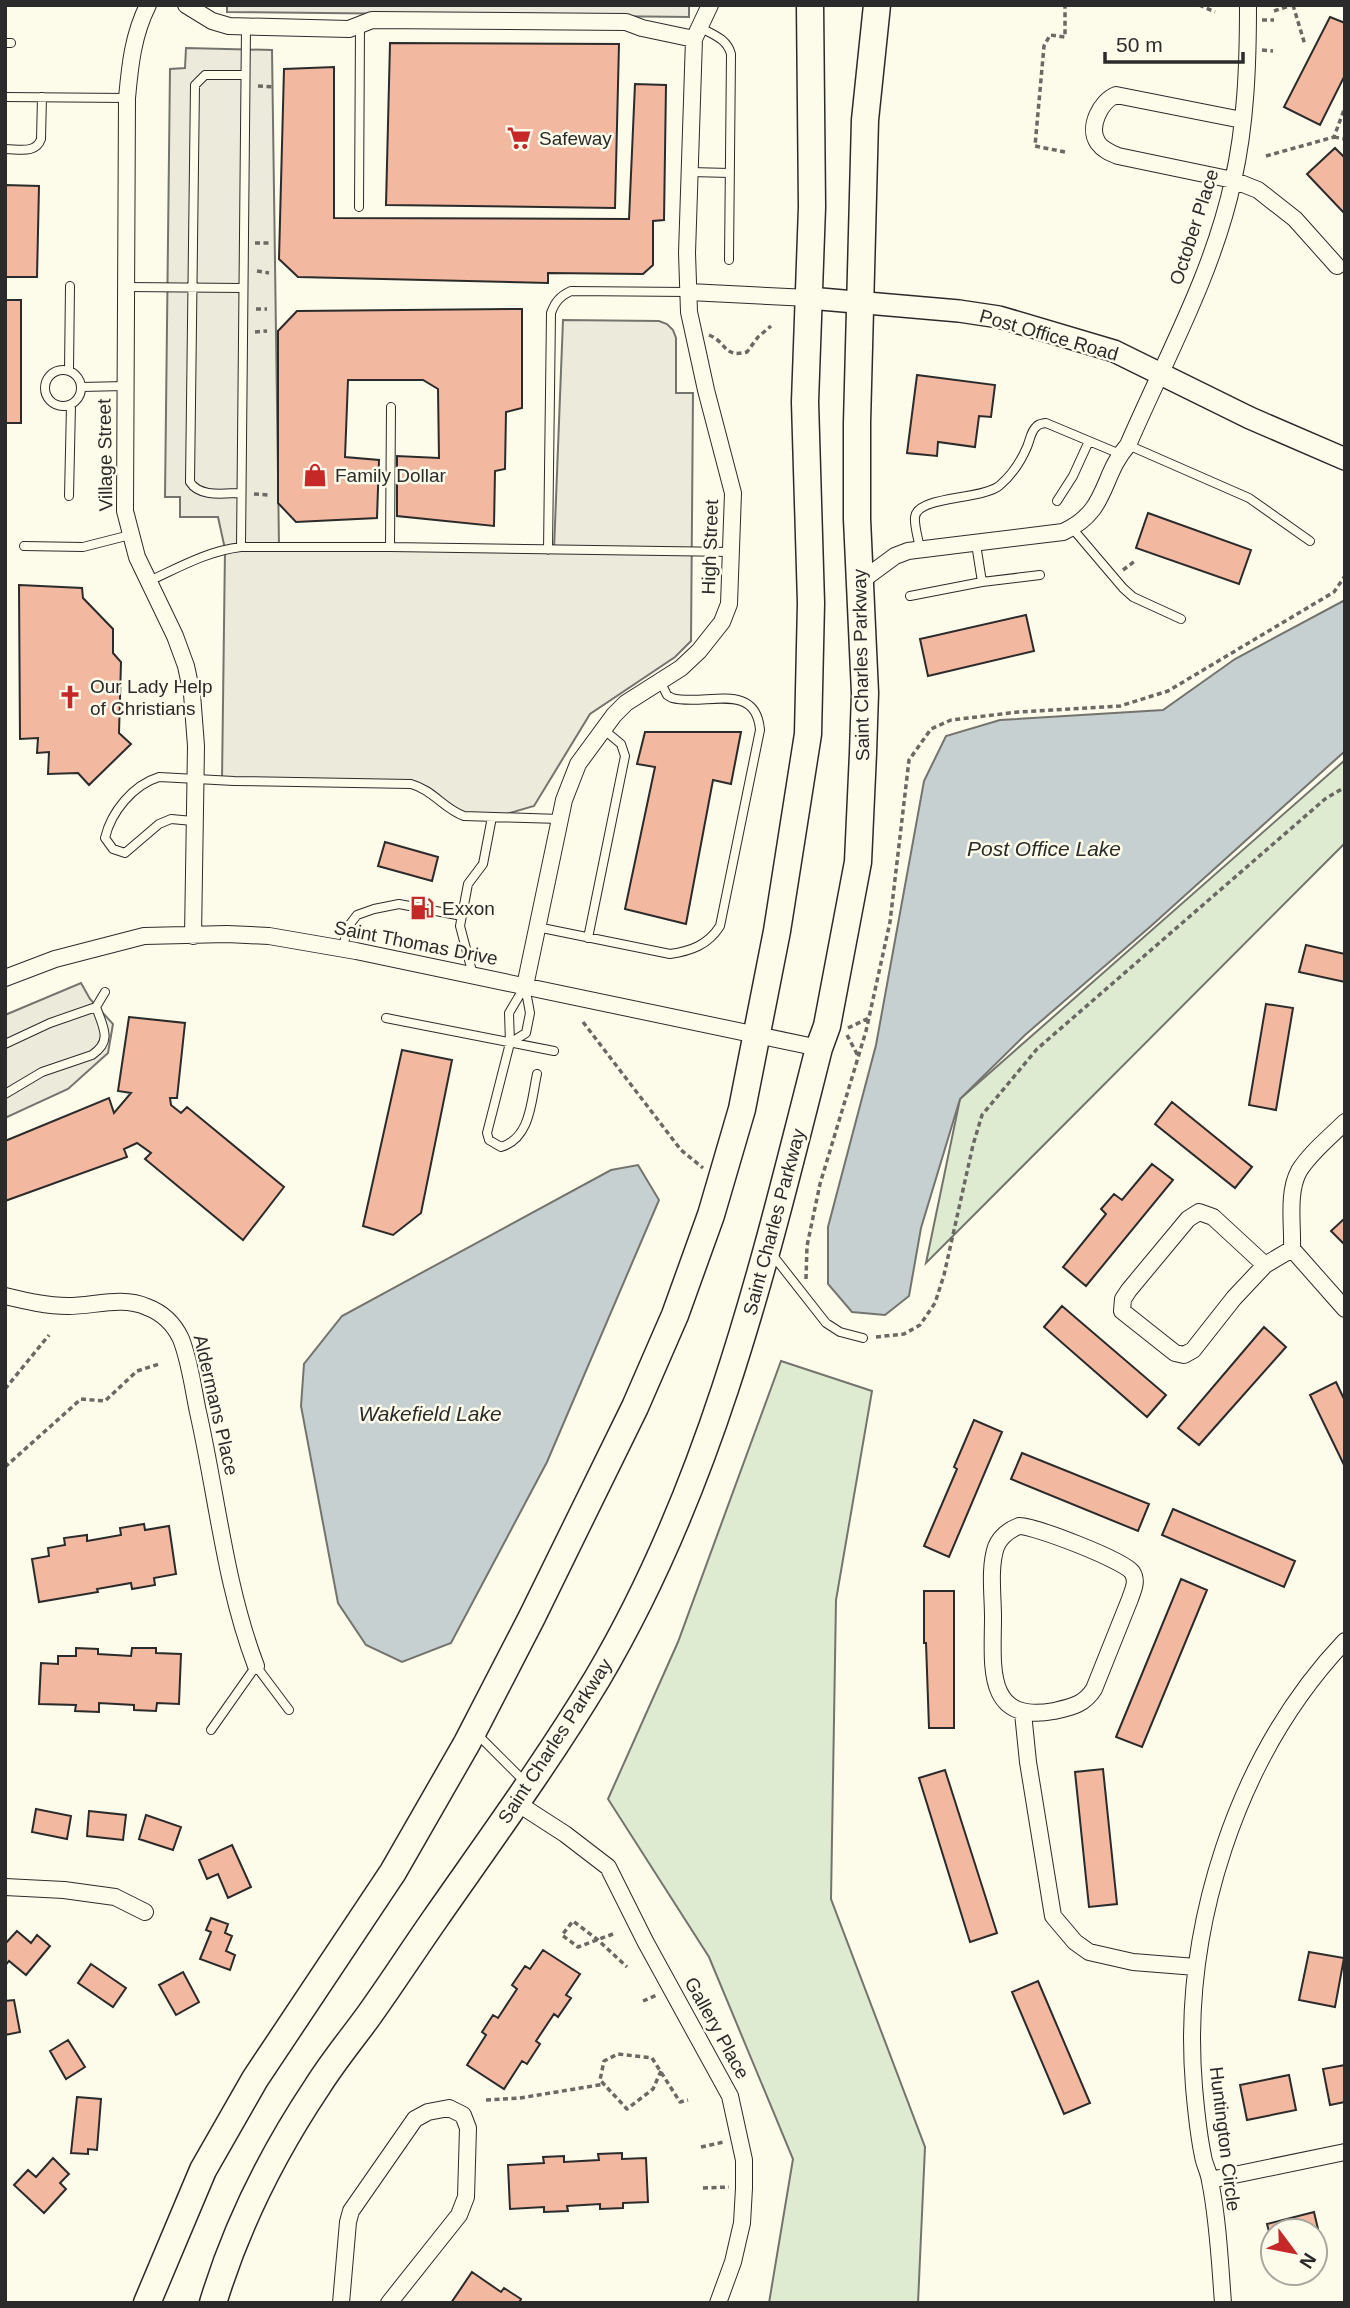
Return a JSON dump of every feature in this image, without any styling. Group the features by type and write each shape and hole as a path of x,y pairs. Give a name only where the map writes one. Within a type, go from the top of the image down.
{"main road":[{"path":"147,2303 204,2170 255,2079 393,1872 473,1731 635,1407 675,1315 719,1187 742,1109 779,919 808,734 811,603 805,402 812,207 810,5"},
{"name":"Saint Charles Parkway","path":"213,2303 239,2234 282,2142 317,2086 523,1794 597,1678 666,1546 690,1488 733,1368 769,1250 819,1048 827,1026 858,862 865,693 857,519 859,303 865,120 877,5"}],"street":[{"name":"Village Street","path":"148,5 131,53 127,98 125,491 130,535 147,582 175,636 186,666 192,694 196,746 193,936"},
{"path":"186,5 212,21 246,27 349,29 372,20 626,22 642,29 697,34"},
{"name":"High Street","path":"525,986 560,819 578,764 626,703 681,668 699,651 722,622 729,604 733,493 689,312 687,253 697,34 710,5"},
{"name":"October Place","path":"1072,528 1093,511 1124,450 1202,278 1221,226 1233,180 1245,98 1248,5"},
{"path":"1242,120 1116,95 1107,99 1100,109 1094,132 1098,143 1118,156 1233,180 1258,190 1295,219 1337,266"},
{"name":"Post Office Road","path":"689,292 809,298 999,317 1114,351 1250,418 1345,459"},
{"path":"861,581 895,556 908,551 1063,532 1072,528"},
{"name":"Saint Thomas Drive","path":"5,978 55,959 144,936 269,936 473,975 819,1048"},
{"path":"1341,1126 1307,1162 1296,1179 1293,1194 1292,1249 1345,1309"},
{"path":"1265,1265 1213,1217 1199,1212 1188,1219 1129,1290 1123,1299 1122,1311 1175,1353 1184,1355 1193,1350 1234,1298 1265,1265 1292,1249"},
{"name":"Aldermans Place","path":"5,1296 28,1302 70,1306 137,1303 164,1316 177,1331 185,1352 205,1440 230,1576 256,1666"},
{"path":"1027,1526 1125,1566 1132,1571 1135,1584 1090,1696 1075,1706 1023,1713 1009,1705 995,1685 993,1564 1000,1540 1012,1529 1027,1526"},
{"name":"Huntington Circle","path":"1223,2303 1210,2180 1203,2156 1194,2085 1196,1967 1214,1880 1224,1847 1257,1769 1294,1702 1345,1641"},
{"path":"1023,1713 1028,1762 1053,1916 1069,1936 1090,1952 1133,1962 1196,1967"},
{"name":"Gallery Place","path":"523,1794 565,1834 608,1867 730,2096 744,2160 742,2223 733,2262 718,2303"},
{"path":"5,1887 64,1890 115,1897 145,1912"},
{"path":"341,2303 351,2211 411,2123 428,2112 453,2109 463,2115 468,2124 465,2203 459,2215 389,2303"},
{"path":"1210,2180 1345,2152"}],"lane":[{"path":"359,206 360,26"},
{"path":"241,547 246,27"},
{"path":"697,34 723,40 729,46 731,54 729,260"},
{"path":"241,494 201,492 194,489 190,482 195,85 205,75 245,75"},
{"path":"5,97 127,98"},
{"path":"5,149 32,149 39,145 42,97"},
{"path":"690,172 730,173"},
{"path":"69,370 54,372 45,383 45,390 52,402 58,406 71,404 78,399 81,387 79,379 69,370 70,286"},
{"path":"127,287 243,288"},
{"path":"548,550 551,313 555,303 571,291 689,292"},
{"path":"81,387 125,386"},
{"path":"69,496 71,404"},
{"path":"390,547 391,407"},
{"path":"920,550 915,517 918,509 941,500 977,496 997,487 1021,460 1034,428 1046,423 1089,442 1124,450 1258,503 1310,541"},
{"path":"1057,501 1073,476 1089,442"},
{"path":"1072,528 1123,589 1133,597 1181,619"},
{"path":"24,546 83,547 130,535"},
{"path":"976,544 982,582"},
{"path":"147,582 203,556 241,547 732,552"},
{"path":"910,596 982,582 1040,575"},
{"path":"537,927 670,954 688,951 703,944 714,936 720,926 760,730 759,718 755,710 742,700 672,698 667,695 660,681"},
{"path":"588,938 625,756 621,744 603,729"},
{"path":"193,821 171,819 159,824 125,853 113,849 105,838 109,823 137,788 148,780 159,777 411,784 423,787 455,813 464,816 560,819"},
{"path":"473,975 460,926 468,884 483,864 492,817"},
{"path":"343,949 345,930 357,915 374,909 399,904 462,916"},
{"path":"525,986 509,1013 510,1042 487,1133 494,1144 501,1147 510,1144 524,1132 537,1074"},
{"path":"510,1042 526,1033 530,1013 525,986"},
{"path":"5,1044 50,1023 96,1007 104,992"},
{"path":"5,1094 42,1072 92,1055 99,1050 104,1043 104,1030 96,1007"},
{"path":"386,1018 554,1051"},
{"path":"769,1250 826,1323 840,1332 863,1338"},
{"path":"211,1730 256,1666 289,1710"},
{"path":"473,1731 523,1794"}],"path":[{"path":"1065,5 1065,37 1050,35 1044,46 1035,146 1065,152"},
{"path":"1199,5 1215,12"},
{"path":"1274,11 1292,5 1305,45"},
{"path":"1334,137 1345,107"},
{"path":"1266,156 1334,137 1345,138"},
{"path":"252,271 269,273"},
{"path":"251,309 267,309"},
{"path":"708,334 720,339 726,351 736,355 747,352 771,326"},
{"path":"806,1297 807,1246 820,1184 869,1018 890,922 909,760 931,729 951,720 1018,712 1120,706 1168,691 1334,592 1345,576"},
{"path":"863,1338 904,1334 920,1325 935,1303 982,1115 1037,1049 1325,799 1345,787"},
{"path":"858,1056 844,1030 869,1018"},
{"path":"583,1022 681,1150 704,1169 719,1187"},
{"path":"5,1389 49,1335"},
{"path":"5,1467 81,1399 105,1401 137,1371 159,1364"},
{"path":"613,1934 598,1940 578,1947 562,1935 573,1921 598,1940 627,1967"},
{"path":"661,2071 653,2090 627,2109 600,2080 604,2061 618,2053 652,2058 661,2071 680,2102 688,2100"},
{"path":"486,2100 520,2098 605,2084"},
{"path":"701,2147 740,2138"},
{"path":"703,2189 744,2185"}],"green space":[{"path":"1345,760 1345,843 926,1263 960,1099"},
{"path":"781,1361 872,1391 836,1600 831,1899 925,2147 918,2303 769,2303 793,2159 709,1957 608,1799 678,1642"}],"shaded area":[{"path":"227,5 689,5 689,17 227,12"},
{"path":"186,48 272,50 279,546 554,550 563,320 659,321 673,330 676,338 676,393 693,393 691,641 675,657 590,714 534,806 496,817 464,816 423,787 222,780 225,549 218,517 180,517 180,497 165,497 170,69 185,68"},
{"path":"81,983 90,999 113,1024 108,1053 68,1089 5,1118 5,1015"}],"water":[{"name":"Post Office Lake","path":"1345,600 1345,751 1151,926 1025,1035 960,1099 921,1228 909,1296 885,1315 852,1312 828,1284 828,1227 876,1045 924,781 946,736 1000,720 1163,710 1235,659"},
{"name":"Wakefield Lake","path":"638,1165 659,1200 547,1462 451,1643 402,1662 366,1645 338,1603 301,1406 304,1364 342,1316 611,1170"}],"building":[{"path":"1330,17 1345,23 1345,75 1320,125 1284,107"},
{"path":"390,43 619,44 615,208 386,205"},
{"path":"334,67 334,218 629,219 635,84 666,85 664,220 653,221 653,265 643,274 548,273 548,283 298,277 279,259 284,69"},
{"path":"1335,148 1345,158 1345,214 1307,174"},
{"path":"5,185 39,186 37,277 5,277"},
{"path":"5,300 21,300 21,423 6,423 5,521"},
{"path":"522,309 522,408 506,412 505,469 495,471 494,526 397,516 397,456 439,458 438,389 423,380 348,380 345,457 379,460 377,518 296,522 278,503 278,331 297,311"},
{"path":"917,375 995,385 991,417 979,416 975,447 938,442 937,456 907,453"},
{"path":"1148,513 1251,550 1239,584 1136,548"},
{"name":"Our Lady Help of Christians","path":"19,585 82,588 83,598 113,629 113,653 121,662 119,733 131,744 89,785 78,773 48,774 49,752 37,753 38,738 20,739"},
{"path":"1026,615 1034,651 928,676 920,639"},
{"path":"645,732 741,732 731,784 713,780 686,924 625,909 655,767 637,764"},
{"path":"385,842 438,857 432,881 378,866"},
{"path":"1306,945 1345,954 1345,982 1299,972"},
{"path":"1266,1004 1293,1008 1276,1110 1249,1105"},
{"path":"129,1017 185,1023 177,1098 170,1098 171,1105 181,1113 187,1107 284,1187 243,1240 145,1159 151,1153 137,1143 124,1149 127,1157 5,1201 5,1141 109,1098 114,1113 131,1093 118,1091"},
{"path":"402,1050 452,1060 421,1213 393,1235 363,1226"},
{"path":"1172,1102 1252,1167 1235,1188 1155,1124"},
{"path":"1152,1164 1173,1180 1086,1286 1063,1267 1106,1214 1101,1209 1114,1194 1122,1200"},
{"path":"1345,1218 1345,1245 1331,1231"},
{"path":"1062,1306 1166,1395 1147,1417 1044,1327"},
{"path":"1264,1327 1286,1347 1199,1445 1178,1428"},
{"path":"1336,1382 1345,1401 1345,1467 1310,1395"},
{"path":"974,1420 1002,1432 949,1557 924,1546 957,1469 954,1467"},
{"path":"1022,1453 1149,1504 1138,1531 1011,1479"},
{"path":"1173,1509 1295,1561 1284,1587 1162,1535"},
{"path":"144,1524 145,1530 169,1526 176,1574 154,1578 155,1585 132,1589 131,1583 97,1589 98,1592 39,1602 32,1559 49,1556 48,1548 65,1545 64,1538 87,1535 87,1541 121,1535 120,1528"},
{"path":"1181,1579 1207,1590 1142,1747 1116,1737"},
{"path":"924,1591 954,1591 954,1728 929,1728"},
{"path":"76,1648 98,1649 98,1654 131,1656 132,1648 156,1648 156,1653 181,1654 179,1704 157,1703 156,1711 134,1710 134,1705 99,1703 99,1712 75,1711 76,1705 39,1704 41,1663 58,1664 58,1656 76,1656"},
{"path":"1103,1769 1117,1904 1089,1907 1075,1772"},
{"path":"945,1770 997,1933 970,1942 919,1778"},
{"path":"36,1809 71,1816 67,1839 32,1832"},
{"path":"89,1811 126,1815 123,1840 87,1836"},
{"path":"146,1815 181,1827 173,1850 139,1839"},
{"path":"232,1845 251,1887 228,1898 218,1874 207,1879 199,1860"},
{"path":"211,1918 228,1924 225,1933 232,1936 226,1951 235,1955 230,1970 200,1959 211,1932 206,1930"},
{"path":"17,1931 31,1943 37,1935 50,1946 26,1975 9,1961 5,1966 5,1944"},
{"path":"543,1950 580,1974 566,1995 571,1998 558,2017 554,2014 536,2041 540,2044 527,2064 522,2061 504,2089 467,2065 486,2035 482,2032 493,2015 498,2018 517,1989 512,1985 525,1966 530,1969"},
{"path":"1309,1952 1344,1958 1335,2007 1299,2000"},
{"path":"91,1964 126,1988 113,2007 78,1983"},
{"path":"183,1972 199,2002 176,2015 159,1985"},
{"path":"1038,1981 1090,2103 1064,2114 1012,1992"},
{"path":"14,2000 20,2032 5,2035 5,2001"},
{"path":"68,2040 85,2067 66,2079 50,2051"},
{"path":"1345,2065 1345,2102 1330,2105 1323,2069"},
{"path":"1289,2075 1296,2110 1247,2120 1240,2085"},
{"path":"77,2097 101,2099 97,2150 88,2149 88,2154 71,2153"},
{"path":"622,2153 622,2159 646,2158 648,2202 623,2203 623,2208 600,2209 600,2204 567,2206 568,2211 544,2212 544,2207 510,2209 508,2165 544,2163 543,2157 564,2156 564,2162 599,2160 598,2154"},
{"path":"53,2158 69,2174 60,2183 66,2189 44,2213 14,2185 28,2170 36,2177"},
{"path":"1314,2212 1315,2217 1294,2217"},
{"path":"472,2272 501,2292 504,2288 521,2299 519,2303 451,2303"}],"place":[{"name":"Safeway","path":"519,138"},
{"name":"Family Dollar","path":"315,475"},
{"name":"Our Lady Help of Christians","path":"70,697"},
{"name":"Exxon","path":"422,908"}]}
